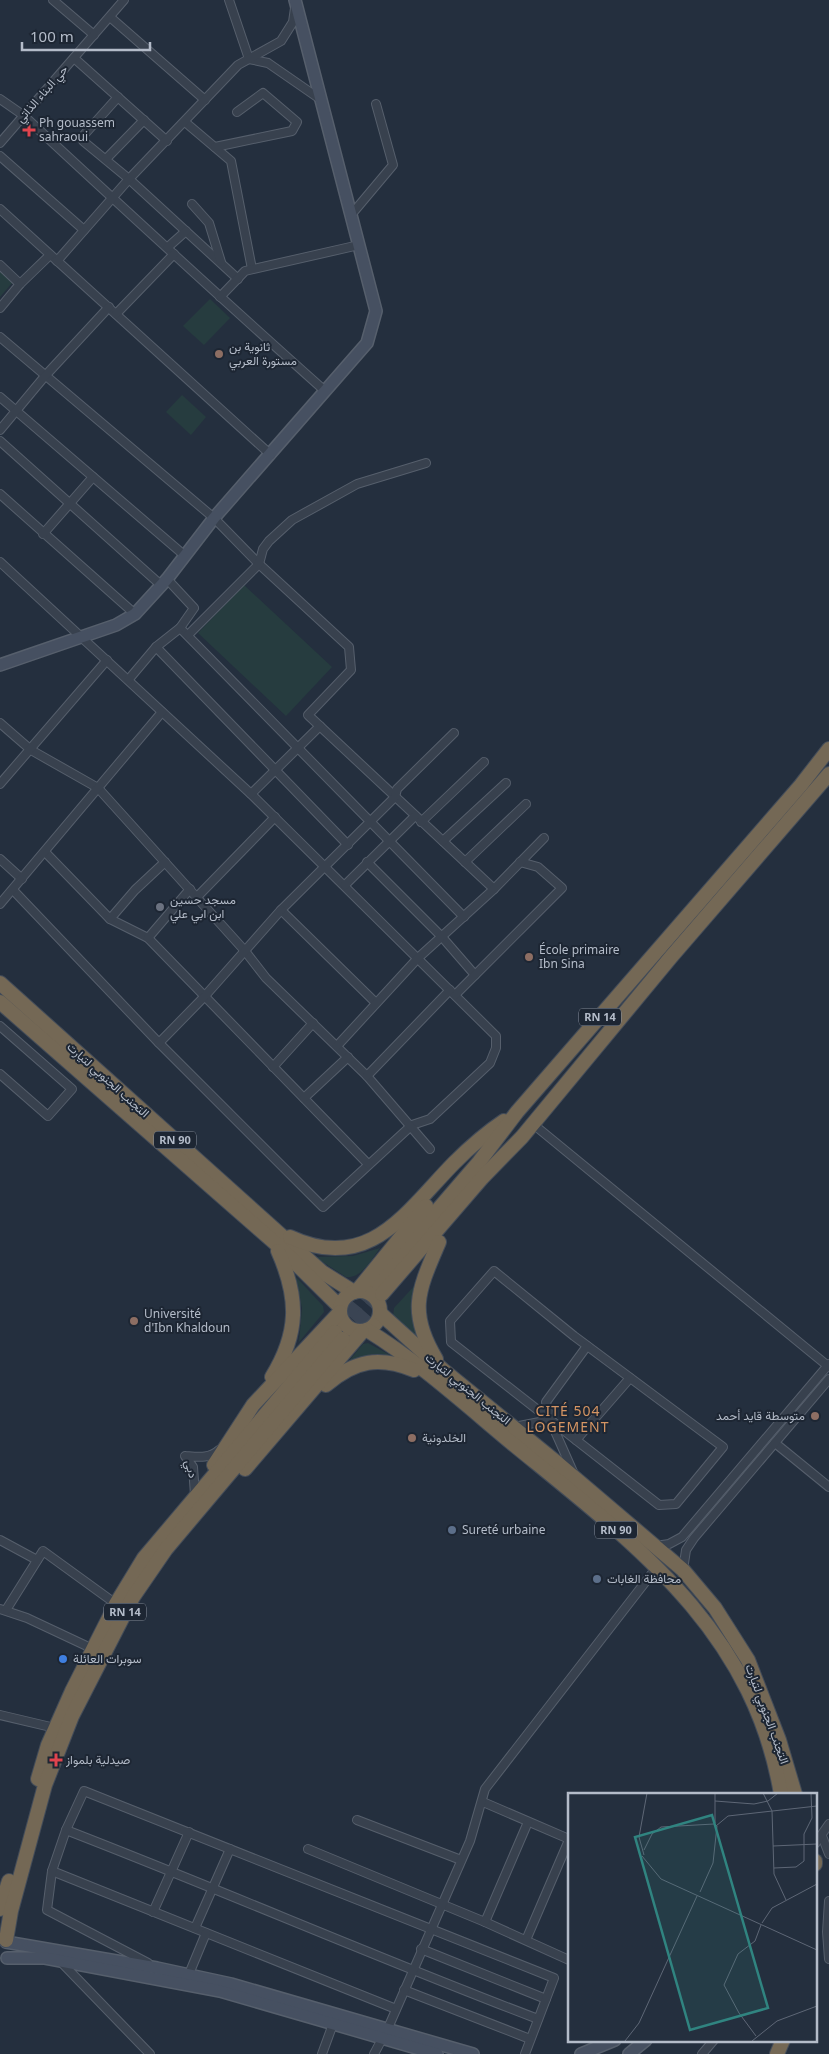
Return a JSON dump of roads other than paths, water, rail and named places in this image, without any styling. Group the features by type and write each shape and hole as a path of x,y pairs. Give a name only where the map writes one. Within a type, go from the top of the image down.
{"highway":[{"name":"RN 14","path":"379,1300 478,1162 517,1112 828,753"},
{"name":"RN 14","path":"379,1300 482,1178 522,1137 677,950 829,774"},
{"name":"التجنب الجنوبي لتيارت","path":"0,983 277,1237 340,1310"},
{"name":"التجنب الجنوبي لتيارت","path":"0,1002 277,1237 322,1272 356,1291"},
{"path":"200,1499 226,1443 253,1405 286,1351 294,1320 290,1282 277,1237 303,1243 342,1248 380,1236 396,1225 455,1163 494,1128 517,1112"},
{"path":"253,1405 340,1310 345,1298 356,1291 452,1176 517,1112"},
{"path":"200,1499 230,1484 365,1331 376,1324 379,1300 439,1242 522,1137"},
{"path":"439,1242 418,1295 418,1313 423,1334 439,1374"},
{"path":"356,1291 372,1294 379,1300"},
{"name":"التجنب الجنوبي لتيارت","path":"379,1300 439,1374 657,1567 708,1624 744,1682 769,1745 781,1793"},
{"path":"340,1310 341,1318 349,1328 365,1331"},
{"name":"التجنب الجنوبي لتيارت","path":"365,1331 439,1374 514,1428 576,1478 683,1570 715,1608 748,1660 779,1740 794,1793"},
{"name":"RN 14","path":"0,1910 33,1795 55,1728 116,1604 144,1558 200,1499 339,1335"},
{"path":"282,1427 336,1377 363,1364 380,1361 396,1363 439,1374"},
{"name":"RN 14","path":"4,1939 45,1785 72,1716 133,1597 200,1499"},
{"path":"777,2054 782,2042"}],"street":[{"path":"54,0 94,35"},
{"name":"حي البناء الذاتي","path":"0,143 124,0"},
{"path":"229,0 249,59"},
{"path":"57,261 129,179 238,65 281,41 293,22 296,1"},
{"path":"0,665 116,625 135,614 165,582 214,518 367,343 376,311 296,1"},
{"path":"110,17 206,100"},
{"path":"74,58 167,141"},
{"path":"249,59 268,63 322,100"},
{"path":"215,147 292,131 297,122 263,93 237,112"},
{"path":"118,97 83,136 83,140 129,179 238,279"},
{"path":"0,99 23,115 325,391"},
{"path":"351,215 393,165 376,104"},
{"path":"106,159 144,120"},
{"path":"185,122 231,161 252,269"},
{"path":"0,156 84,230"},
{"path":"192,204 209,223 221,264"},
{"path":"0,209 270,454"},
{"path":"168,247 186,231"},
{"path":"220,297 245,271 359,245"},
{"path":"0,308 20,284 50,254"},
{"path":"116,314 174,254"},
{"path":"0,265 20,284"},
{"path":"0,430 45,376 108,307"},
{"path":"0,337 214,518 259,564 349,647 351,670 308,715 494,889"},
{"path":"0,397 184,555"},
{"path":"0,441 70,505 194,608 180,628 156,648 129,679"},
{"path":"188,635 259,564 263,550 269,541 292,520 357,484 426,463"},
{"path":"43,534 93,477"},
{"path":"0,494 135,614"},
{"path":"0,562 129,679 345,885 496,1036 496,1048 490,1063 430,1119 412,1125 323,1208 159,1043 13,890"},
{"path":"180,628 464,916"},
{"path":"156,648 348,845"},
{"path":"0,784 108,660"},
{"path":"0,904 162,712"},
{"path":"0,723 31,750 98,788 245,951 266,978 367,1076 412,1125 430,1149"},
{"path":"251,794 320,726"},
{"path":"159,1043 204,997 281,910 395,797 397,789 454,733"},
{"path":"421,822 484,762"},
{"path":"443,841 506,783"},
{"path":"464,862 526,804"},
{"path":"345,885 415,816"},
{"path":"197,897 275,817"},
{"path":"337,1046 418,958 494,889 544,838"},
{"path":"45,852 110,919 148,938 368,1164"},
{"path":"0,859 22,879"},
{"path":"110,919 135,890 165,862"},
{"path":"367,862 442,937 475,975"},
{"path":"367,1076 453,993 475,975 562,888 538,867 520,862"},
{"path":"148,938 190,889"},
{"path":"281,910 376,1003"},
{"path":"273,1067 313,1023"},
{"path":"0,1026 72,1089 48,1116 0,1074"},
{"path":"304,1098 348,1057"},
{"path":"533,1124 829,1366 682,1537 669,1544 654,1546"},
{"path":"494,1271 587,1346 723,1447 676,1504 659,1504 451,1342 450,1321 494,1271"},
{"path":"576,1478 550,1420 546,1402 587,1346"},
{"path":"576,1440 630,1378"},
{"path":"683,1570 685,1555 691,1542 829,1379"},
{"path":"514,1428 550,1420"},
{"name":"دبي","path":"200,1499 192,1467 186,1456 203,1458 215,1454 226,1443"},
{"path":"775,1443 829,1486"},
{"path":"0,1540 37,1560"},
{"path":"93,1649 27,1618 3,1610 43,1551 116,1604"},
{"path":"388,2028 421,1949 443,1906 482,1802 485,1789 657,1567"},
{"path":"0,1714 55,1728"},
{"path":"157,1968 47,1910 52,1871 66,1830 84,1791 554,1978 524,2054"},
{"path":"482,1802 568,1840"},
{"path":"357,1820 461,1860"},
{"path":"485,1922 528,1822"},
{"path":"816,1843 829,1824"},
{"path":"66,1830 172,1871 413,1972 538,2019"},
{"path":"153,1912 189,1832"},
{"path":"816,1854 829,1856 822,1836"},
{"path":"526,1940 568,1842"},
{"path":"195,1928 211,1887 230,1849"},
{"path":"308,1849 485,1922 568,1960"},
{"path":"52,1871 396,2009"},
{"path":"829,1901 829,1959"},
{"path":"189,1974 206,1933"},
{"path":"4,1939 9,1949 3,1962 60,1961 220,1991 437,2054"},
{"path":"4,1939 189,1974 231,1984 473,2054"},
{"path":"421,1949 546,1999"},
{"path":"60,1961 150,2054"},
{"path":"404,1990 530,2039"},
{"path":"322,2054 333,2024"},
{"path":"374,2054 382,2038"},
{"path":"581,2054 610,2042"},
{"path":"629,2054 644,2042"},
{"path":"702,2054 712,2042"}],"tunnel":[{"path":"335,1332 373,1285"},
{"path":"343,1339 382,1294"}],"place":[{"name":"Ph gouassem sahraoui","path":"29,130"},
{"name":"ثانوية بن مستورة العربي","path":"219,354"},
{"name":"مسجد حسين ابن ابي علي","path":"160,907"},
{"name":"École primaire Ibn Sina","path":"529,957"},
{"name":"Université d'Ibn Khaldoun","path":"134,1321"},
{"name":"متوسطة قايد أحمد","path":"815,1416"},
{"name":"الخلدونية","path":"412,1438"},
{"name":"Sureté urbaine","path":"452,1530"},
{"name":"محافظة الغابات","path":"597,1579"},
{"name":"سوبرات العائلة","path":"63,1659"},
{"name":"صيدلية بلمواز","path":"56,1760"}],"district":[{"name":"CITÉ 504 LOGEMENT","path":"568,1419"}]}
